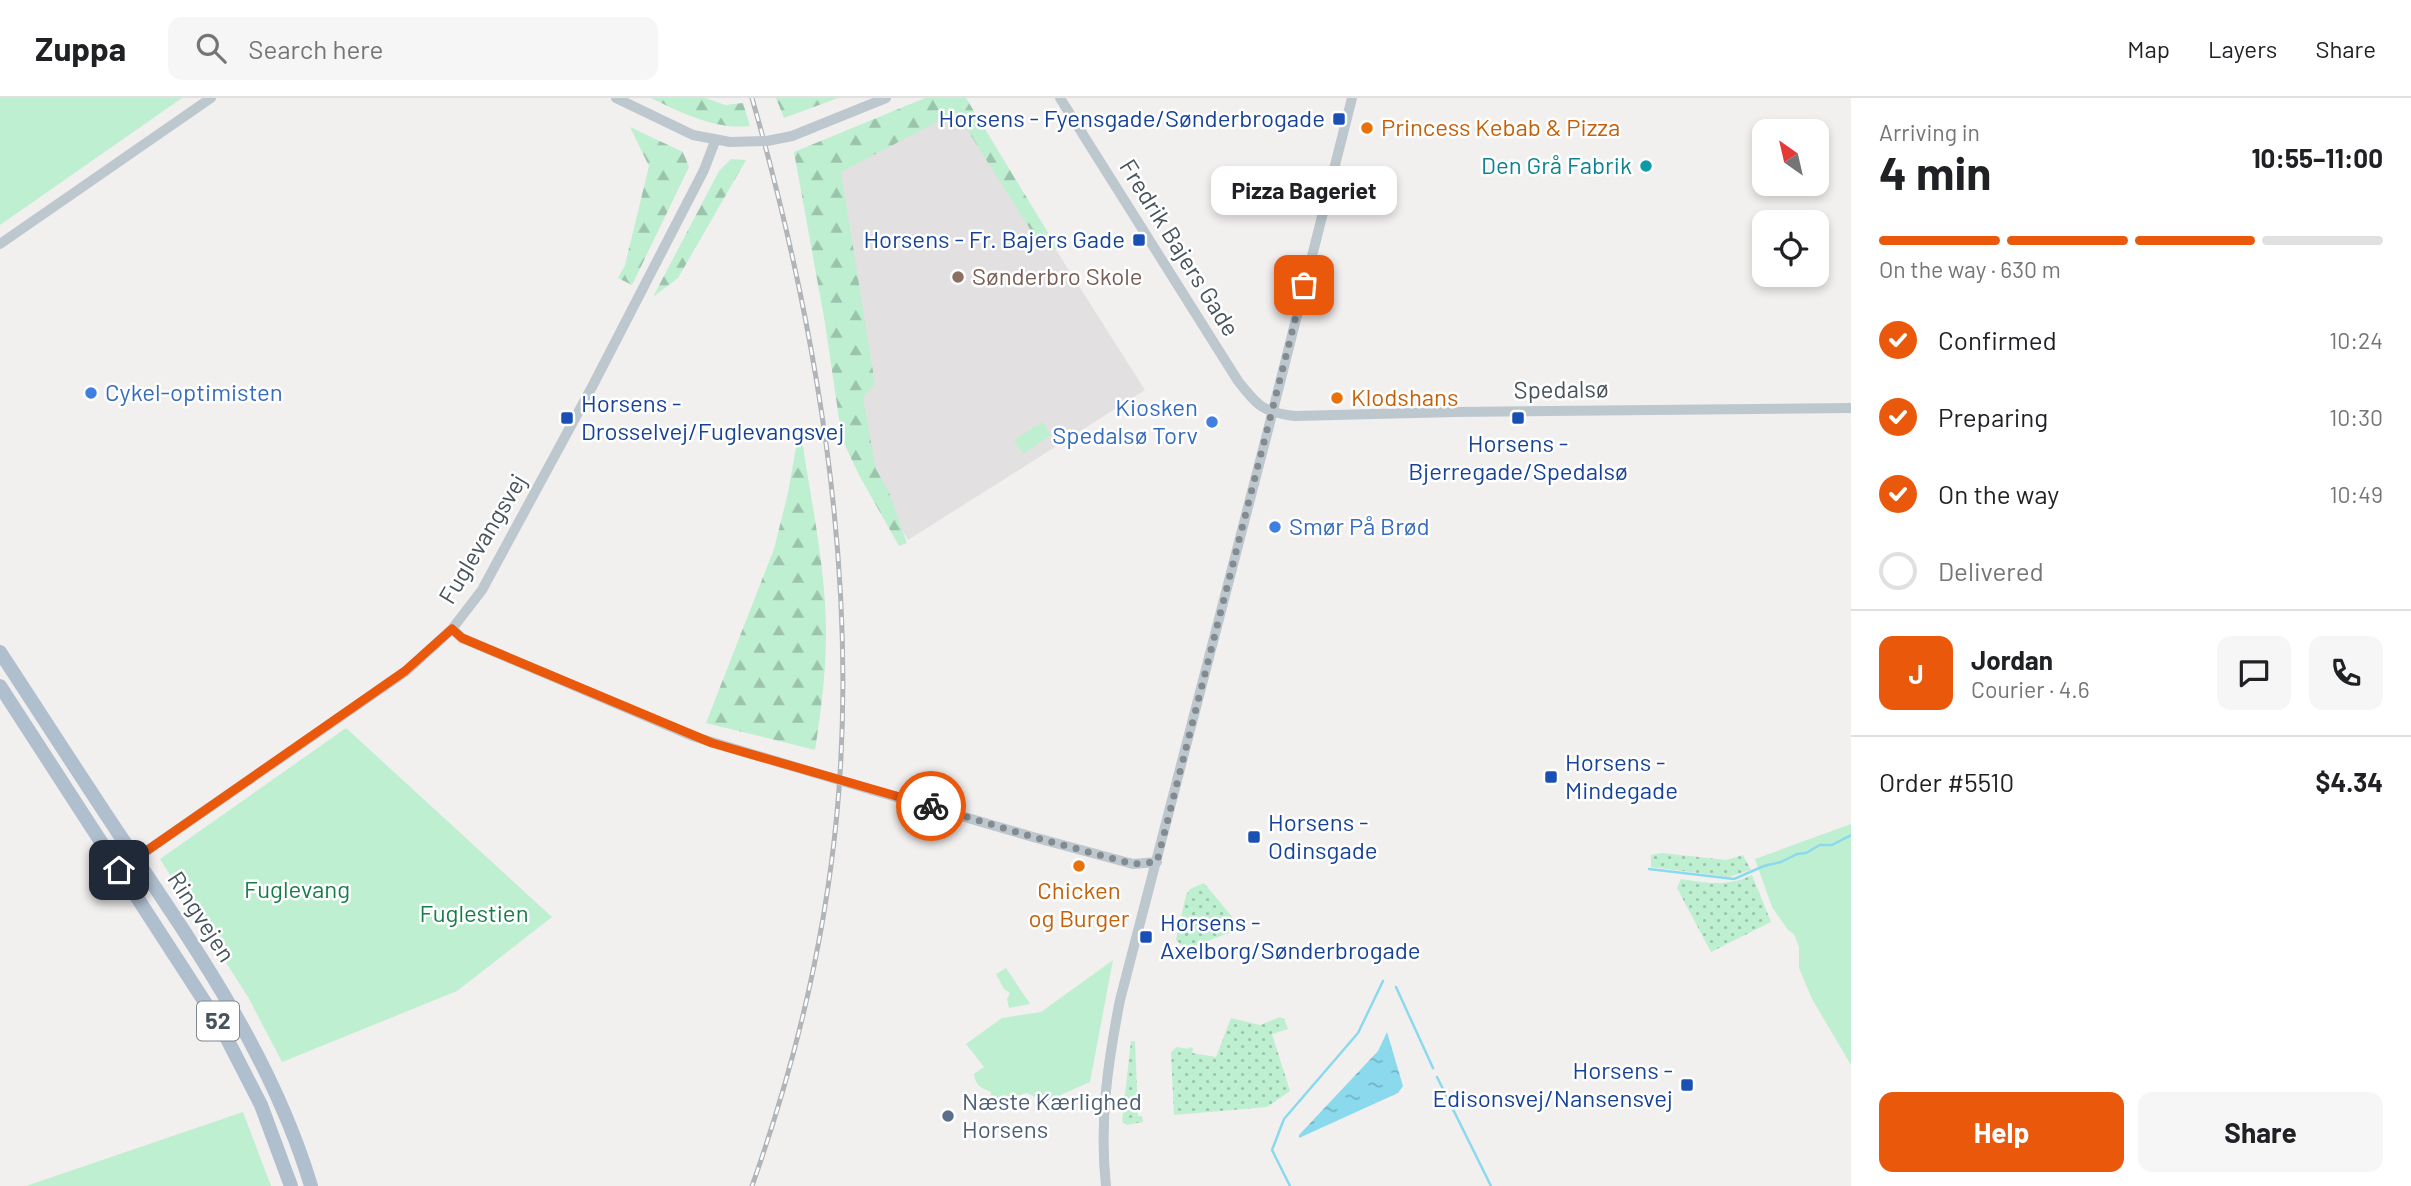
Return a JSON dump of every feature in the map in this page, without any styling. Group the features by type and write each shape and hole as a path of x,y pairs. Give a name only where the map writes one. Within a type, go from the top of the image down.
{"main road":[{"name":"Ringvejen","path":"0,652 220,988 260,1059 290,1124 311,1186"},
{"name":"Ringvejen","path":"0,686 201,994 237,1055 267,1120 291,1186"}],"street":[{"path":"0,244 211,98"},
{"path":"616,98 693,135 730,142 767,141 792,136 886,98"},
{"name":"Fredrik Bajers Gade","path":"1060,98 1238,380 1250,396 1272,413"},
{"path":"1106,1186 1104,1131 1111,1049 1130,960 1352,98"},
{"name":"Fuglevangsvej","path":"119,870 397,677 452,629 482,590 532,500 692,194 715,141"},
{"name":"Spedalsø","path":"1272,413 1295,416 1851,408"},
{"path":"452,629 462,638 712,743 1133,864 1157,862"}],"shaded area":[{"name":"Sønderbro Skole","path":"960,99 1145,390 908,540 869,470 828,165"}],"green space":[{"path":"0,98 182,98 0,225"},
{"path":"651,98 706,98 725,105 743,103 750,126 711,123"},
{"path":"776,98 838,98 784,118"},
{"path":"925,98 966,98 1058,249 1042,248 956,112 841,172 875,384 863,398 876,469 889,492 907,543 899,546 842,439 825,323 794,152"},
{"path":"630,127 683,152 689,167 632,285 618,278 625,265 649,166"},
{"path":"731,159 746,160 678,278 653,297 719,171"},
{"path":"1042,422 1051,435 1023,454 1014,440"},
{"path":"800,425 820,555 825,607 824,677 815,750 706,723 774,549 788,493"},
{"name":"Fuglevang","path":"346,728 552,917 457,991 282,1062 248,997 160,859"},
{"path":"1851,824 1851,1065 1812,999 1799,968 1799,947 1794,934 1788,930 1772,907 1755,859"},
{"path":"1662,853 1726,860 1743,855 1751,870 1729,877 1651,867 1651,855"},
{"path":"1752,875 1771,922 1711,952 1677,888 1681,879 1726,883"},
{"path":"1204,883 1235,920 1234,931 1186,949 1176,940 1186,895 1190,889"},
{"path":"1113,960 1090,1082 1040,1104 1037,1098 1027,1093 1006,1099 990,1099 991,1092 979,1086 974,1074 984,1067 966,1044 1002,1018 1041,1012"},
{"path":"1006,968 1030,1004 1009,1008 1007,999 1010,993 1004,989 996,974"},
{"path":"1280,1017 1284,1019 1288,1029 1272,1034 1290,1091 1267,1107 1174,1115 1171,1052 1177,1047 1189,1047 1193,1048 1192,1053 1216,1057 1231,1018 1260,1025"},
{"path":"1131,1041 1135,1041 1138,1116 1142,1116 1143,1122 1127,1125 1122,1121"},
{"path":"243,1112 271,1186 26,1186"}],"water":[{"path":"1387,1032 1403,1086 1398,1093 1299,1138 1378,1051"}],"waterway":[{"path":"1649,869 1734,879 1797,854 1806,853 1820,845 1832,845 1851,835"},
{"path":"1290,1186 1272,1150 1284,1119 1358,1033 1383,981"},
{"path":"1396,987 1433,1068"},
{"path":"1437,1077 1491,1186"}],"railway":[{"path":"752,98 796,272 813,362 837,542 842,633 842,723 837,813 825,908 795,1049 752,1186"}],"way so far":[{"path":"931,806 1133,864 1157,862 1304,285"}],"place":[{"name":"Horsens - Fyensgade/Sønderbrogade","path":"1339,119"},
{"name":"Princess Kebab & Pizza","path":"1367,128"},
{"name":"Den Grå Fabrik","path":"1646,166"},
{"name":"Horsens - Fr. Bajers Gade","path":"1139,240"},
{"name":"Sønderbro Skole","path":"958,277"},
{"name":"Pizza Bageriet","path":"1304,285"},
{"name":"Cykel-optimisten","path":"91,393"},
{"name":"Klodshans","path":"1337,398"},
{"name":"Horsens - Drosselvej/Fuglevangsvej","path":"567,418"},
{"name":"Horsens - Bjerregade/Spedalsø","path":"1518,418"},
{"name":"Kiosken Spedalsø Torv","path":"1212,422"},
{"name":"Smør På Brød","path":"1275,527"},
{"name":"Horsens - Mindegade","path":"1551,777"},
{"name":"Horsens - Odinsgade","path":"1254,837"},
{"name":"Chicken og Burger","path":"1079,866"},
{"name":"Horsens - Axelborg/Sønderbrogade","path":"1146,937"},
{"name":"Horsens - Edisonsvej/Nansensvej","path":"1687,1085"},
{"name":"Næste Kærlighed Horsens","path":"948,1116"}],"route":[{"path":"119,870 405,671 452,629 462,638 692,736 931,806"}],"park label":[{"name":"Fuglestien","path":"474,914"}]}
